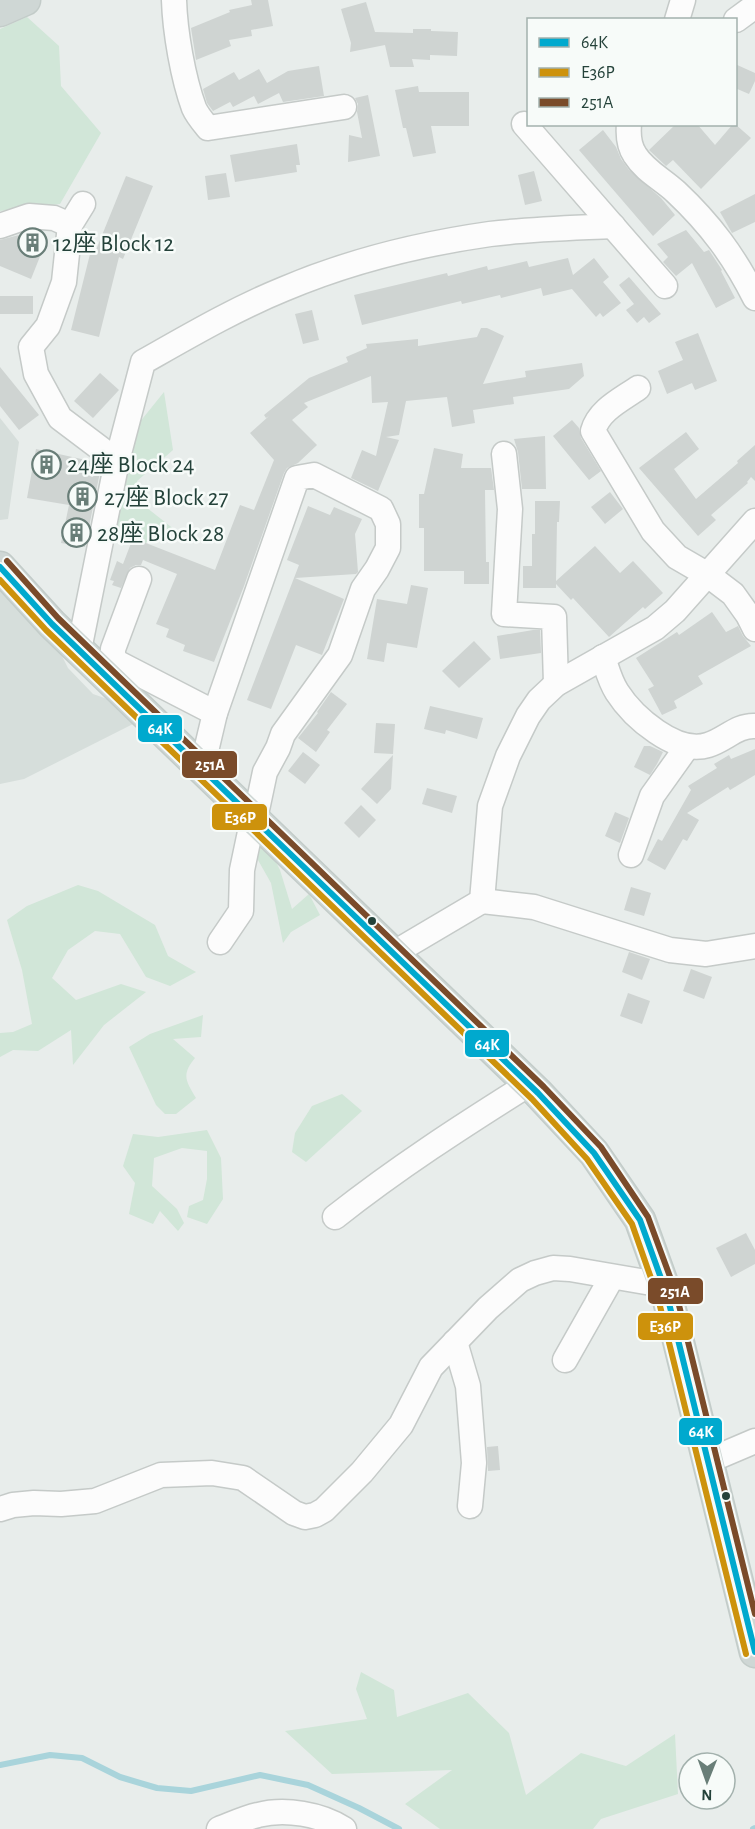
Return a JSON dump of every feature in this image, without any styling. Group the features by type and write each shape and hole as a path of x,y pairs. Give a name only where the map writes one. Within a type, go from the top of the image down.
{"main road":[{"path":"0,11 25,0"},
{"path":"0,567 51,624 529,1084 594,1153 640,1220 663,1285 755,1652"}],"street":[{"path":"174,0 175,18 187,81 195,110 208,128 344,107"},
{"path":"678,18 684,0"},
{"path":"737,19 755,6"},
{"path":"524,124 665,286"},
{"path":"629,126 628,136 633,153 644,166 699,214 722,242 742,272 755,298"},
{"path":"83,204 70,225 64,282 48,326 30,347 36,374 60,418 117,461"},
{"path":"0,226 29,216 54,218 70,225"},
{"path":"79,650 117,461 143,362 208,325 285,288 326,273 408,249 492,234 613,226"},
{"path":"638,388 596,420 593,431 653,531 678,557 708,575 733,594 755,629"},
{"path":"504,454 510,509 504,614 554,617 556,684"},
{"path":"202,768 215,713 297,478 314,475 381,509 388,524 388,548 378,569 363,589 340,655 283,734 265,772 242,870 241,911 220,942"},
{"path":"482,902 490,806 508,756 528,716 539,700 556,684 655,628 675,611 755,520"},
{"path":"139,579 113,649 113,657 118,663 215,713"},
{"path":"603,657 609,676 629,707 663,736 677,744 687,747 708,745 738,729 755,726"},
{"path":"631,855 652,796 687,747"},
{"path":"394,953 482,902 534,907 670,950 706,954 755,946"},
{"path":"335,1217 453,1131 529,1084"},
{"path":"0,1509 34,1503 61,1504 95,1501 161,1475 212,1473 243,1478 294,1513 305,1517 315,1515 362,1472 401,1425 430,1367 488,1308 520,1280 553,1268 663,1285"},
{"path":"564,1360 612,1277"},
{"path":"455,1342 468,1386 474,1464 470,1506"},
{"path":"708,1461 755,1441"},
{"path":"219,1829 260,1814 287,1812 308,1814 344,1829"}],"shaded area":[{"path":"0,418 19,442 8,519 0,520"},
{"path":"0,587 57,646 68,668 93,694 110,700 133,724 24,779 0,784"}],"green space":[{"path":"27,17 59,46 61,86 101,133 60,204 0,211 0,29"},
{"path":"164,392 173,450 137,481 142,504 175,530 136,547 115,526 120,495 139,423"},
{"path":"265,840 280,870 292,909 309,894 320,915 291,932 283,943 271,883 254,853"},
{"path":"78,885 98,891 155,925 168,956 196,972 170,986 146,977 120,934 95,931 68,950 52,978 76,1000 121,984 146,992 104,1025 73,1065 71,1030 38,1051 13,1050 0,1057 0,1033 13,1032 32,1024 22,970 7,920 27,906"},
{"path":"203,1015 201,1037 173,1039 195,1058 188,1069 186,1078 196,1098 176,1114 165,1114 156,1105 129,1047 150,1034"},
{"path":"342,1094 362,1111 306,1162 292,1152 295,1133 312,1106"},
{"path":"207,1130 221,1158 223,1199 207,1224 187,1217 189,1206 203,1200 207,1179 207,1151 182,1148 154,1158 152,1186 177,1209 184,1223 178,1231 160,1211 153,1224 129,1214 135,1183 123,1166 133,1134 158,1137"},
{"path":"361,1672 394,1690 397,1717 468,1693 509,1733 526,1795 581,1753 626,1766 675,1734 677,1794 601,1819 593,1829 440,1829 405,1804 452,1770 332,1774 285,1731 367,1719 356,1689"}],"building":[{"path":"251,0 268,0 273,26 251,30 252,36 229,40 231,46 196,60 191,28 230,12 229,10 252,5"},
{"path":"366,2 375,32 413,33 413,29 431,29 431,31 458,32 457,56 430,55 430,60 412,59 414,67 390,67 385,45 350,52 351,43 341,9"},
{"path":"737,65 755,73 755,81 749,94 737,89"},
{"path":"319,66 324,96 283,102 279,93 258,104 254,96 233,107 230,102 213,111 207,103 203,89 234,72 239,80 259,69 267,83 288,71"},
{"path":"418,86 419,92 469,92 469,126 431,126 436,153 413,157 406,128 403,128 395,90"},
{"path":"368,95 380,156 348,162 349,135 362,138 357,112 358,104 355,98"},
{"path":"674,126 699,126 715,145 731,126 737,126 751,138 701,189 673,160 666,166 649,150"},
{"path":"603,130 629,170 661,198 675,215 653,236 579,150"},
{"path":"297,144 300,165 296,165 297,172 235,182 230,155"},
{"path":"534,171 542,201 525,205 518,175"},
{"path":"226,173 230,197 208,200 205,176"},
{"path":"126,176 153,186 123,259 119,257 99,337 71,330 90,254 94,255"},
{"path":"755,194 755,222 732,233 720,212"},
{"path":"686,230 704,252 709,250 722,270 735,298 716,308 692,263 676,276 663,262 668,257 657,244"},
{"path":"30,231 47,239 31,279 0,266 0,240 19,235 27,237"},
{"path":"568,258 573,275 594,258 609,277 603,282 621,303 603,317 600,313 596,317 572,289 543,296 541,288 501,298 500,295 462,304 461,301 362,325 354,295 487,266 488,270 527,261 529,267"},
{"path":"629,277 661,314 649,323 644,317 637,323 626,310 634,304 619,285"},
{"path":"0,296 33,296 33,314 0,314"},
{"path":"312,310 319,340 303,344 295,314"},
{"path":"481,328 487,328 504,336 483,384 526,377 525,371 582,363 584,376 569,389 513,397 514,404 473,410 475,423 452,427 447,397 406,401 399,435 386,437 399,440 378,491 351,478 362,450 376,456 388,402 372,403 371,376 304,403 308,407 292,420 317,445 298,463 287,468 284,473 214,662 183,651 185,645 166,637 169,629 156,624 177,574 143,560 141,565 130,568 121,588 112,585 114,581 110,580 117,561 123,564 133,538 215,570 240,505 254,510 274,460 250,433 269,416 266,418 264,415 309,378 348,362 346,357 367,348 366,344 418,339 418,346 477,337"},
{"path":"698,333 717,381 695,390 692,383 667,394 658,371 683,360 675,342"},
{"path":"0,367 39,415 19,430 0,406"},
{"path":"100,373 119,390 93,418 74,401"},
{"path":"572,420 579,428 581,438 601,471 589,480 553,436"},
{"path":"686,432 699,449 674,469 696,499 738,463 737,461 755,445 755,481 751,477 748,483 711,515 716,520 698,536 639,468"},
{"path":"545,436 546,489 522,489 518,452 514,439"},
{"path":"434,448 463,454 461,468 491,468 494,490 485,490 486,562 489,562 489,584 464,584 464,571 424,571 424,528 419,528 419,494 424,494"},
{"path":"36,449 95,462 101,467 85,547 61,543 69,505 27,498"},
{"path":"610,492 623,509 605,524 591,507"},
{"path":"535,501 560,501 559,522 557,522 556,581 595,546 620,573 633,561 663,593 609,637 573,598 571,600 556,584 556,588 523,588 523,566 532,566"},
{"path":"308,506 330,515 334,507 362,519 355,534 358,572 356,574 295,578 344,599 322,655 296,645 271,709 247,700 299,565 287,560"},
{"path":"411,585 428,588 417,648 387,643 384,662 367,659 377,599 407,604"},
{"path":"712,612 726,632 738,626 751,646 698,676 703,684 674,701 677,708 662,715 648,689 654,686 636,658 677,632 679,635"},
{"path":"540,630 541,653 500,659 497,636"},
{"path":"474,641 491,659 459,688 442,671"},
{"path":"331,692 347,704 327,730 330,732 316,752 298,738"},
{"path":"430,706 483,718 477,739 446,730 445,734 424,729"},
{"path":"376,723 395,724 393,754 374,753"},
{"path":"644,746 650,746 663,752 650,775 634,767"},
{"path":"755,749 755,775 730,790 728,787 687,813 699,820 687,841 683,839 665,870 647,860 658,839 662,841 691,790 688,786 717,768 714,764 729,755 731,759"},
{"path":"303,752 320,765 305,784 288,771"},
{"path":"393,755 391,789 377,804 361,789"},
{"path":"427,788 457,796 452,813 422,804"},
{"path":"361,805 376,820 359,838 344,823"},
{"path":"615,812 629,818 620,843 605,836"},
{"path":"631,887 651,893 644,916 624,910"},
{"path":"629,952 650,959 642,980 622,972"},
{"path":"691,969 712,977 704,999 683,991"},
{"path":"628,993 650,1001 642,1024 620,1016"},
{"path":"746,1233 755,1250 755,1264 731,1277 716,1248"},
{"path":"498,1446 500,1470 488,1471 487,1447"}],"waterway":[{"path":"0,1765 50,1755 82,1758 120,1777 157,1788 191,1791 260,1775 308,1785 399,1829"}],"transit line":[{"name":"251A","path":"7,561 58,618 544,1087 601,1147 648,1217 676,1293 755,1614"},
{"name":"64K","path":"0,567 52,624 538,1093 594,1153 640,1220 667,1295 755,1652"},
{"name":"E36P","path":"0,580 46,630 532,1099 587,1159 632,1224 658,1298 746,1654"}],"place":[{"name":"12座 Block 12","path":"32,243"},
{"name":"24座 Block 24","path":"46,464"},
{"name":"27座 Block 27","path":"83,497"},
{"name":"28座 Block 28","path":"76,533"}]}
